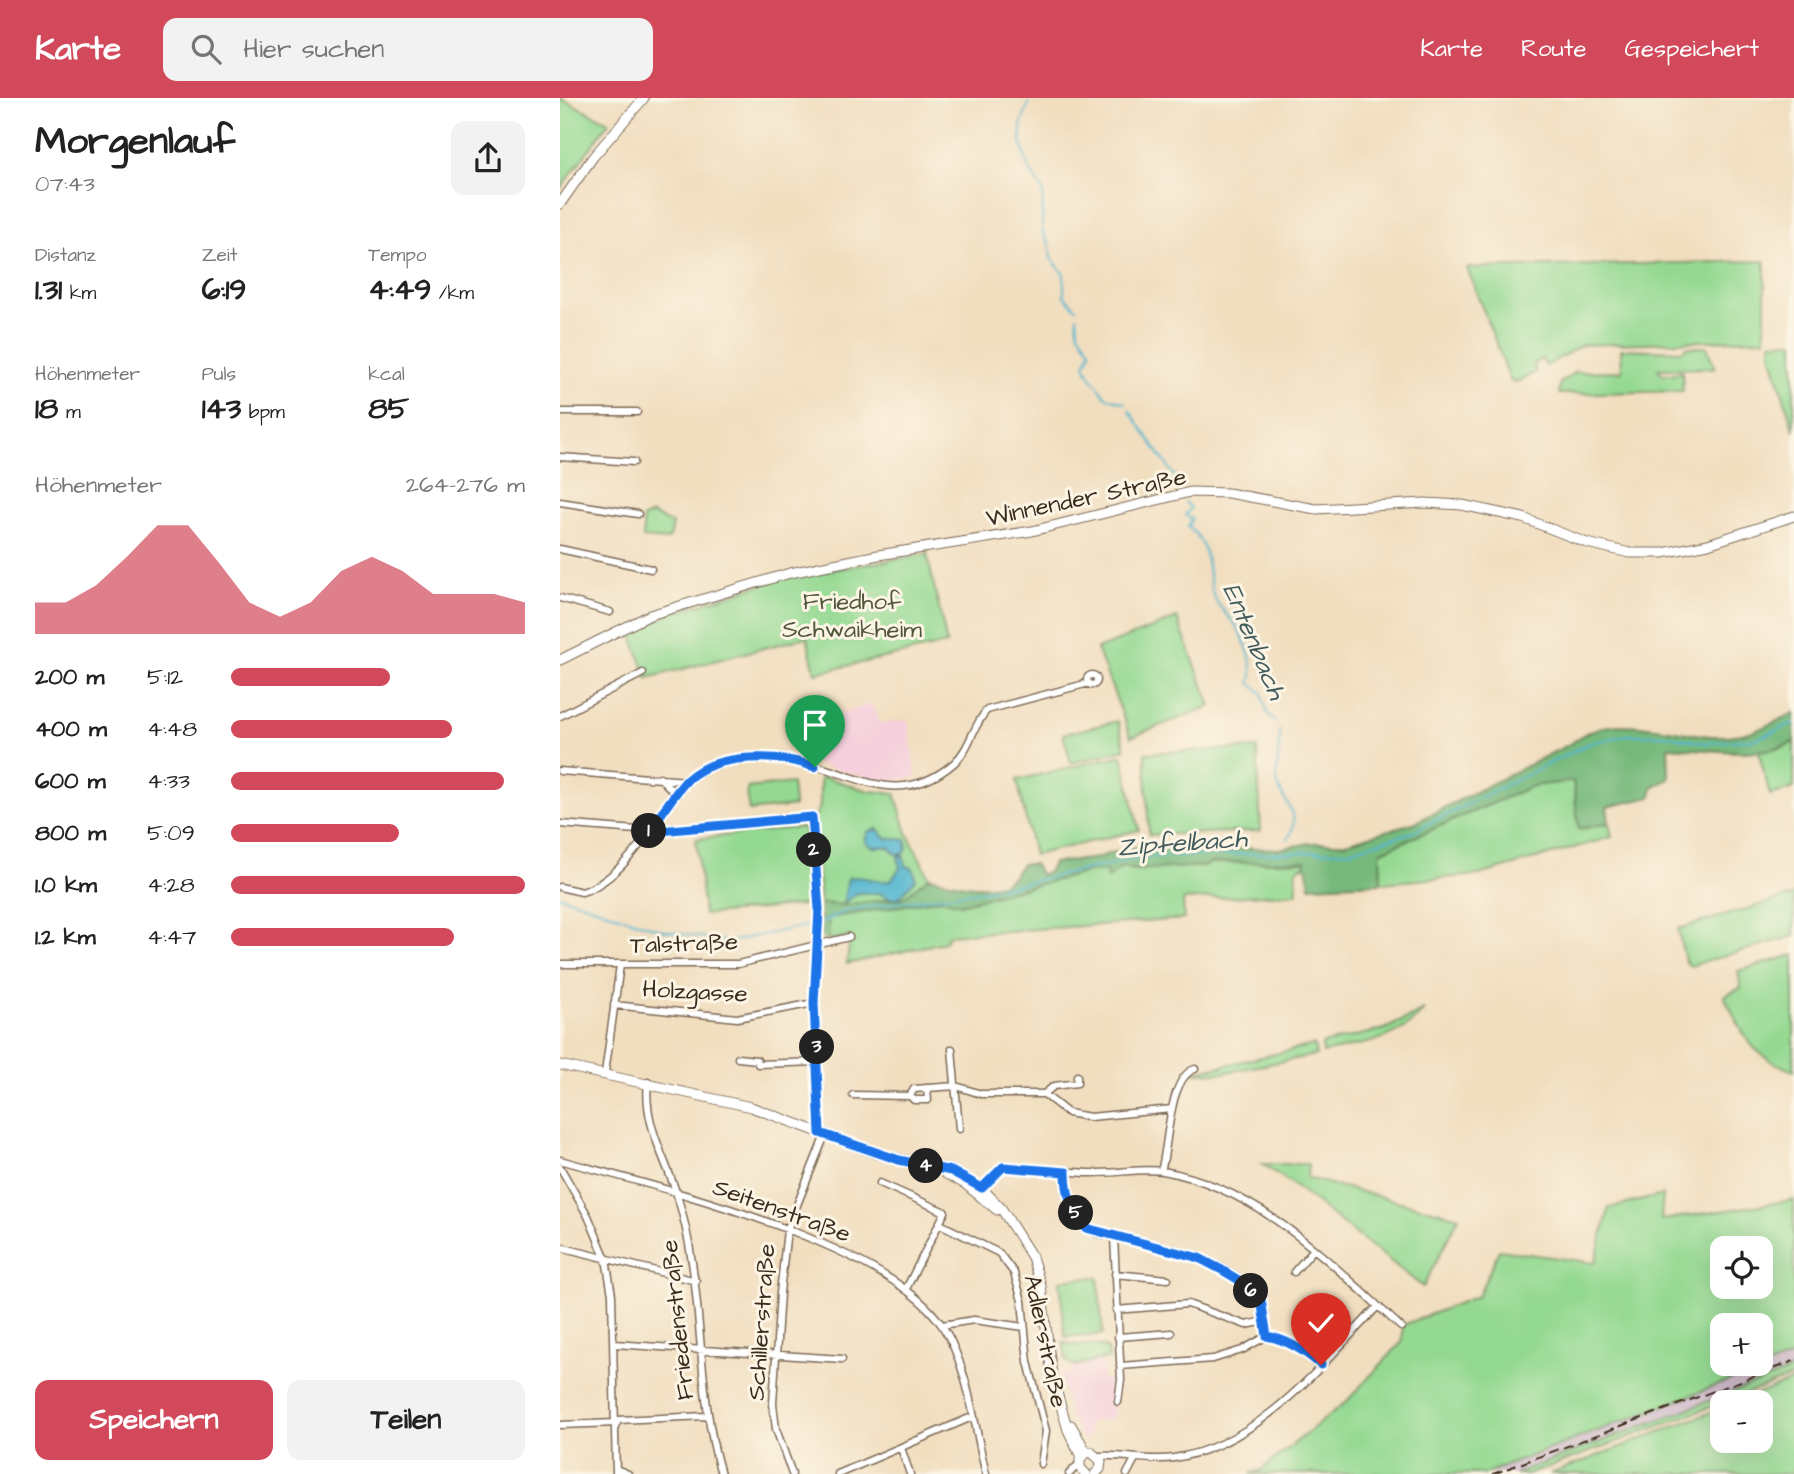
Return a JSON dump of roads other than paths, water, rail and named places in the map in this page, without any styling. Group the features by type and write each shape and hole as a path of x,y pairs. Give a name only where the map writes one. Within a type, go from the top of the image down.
{"main road":[{"path":"560,204 593,157 644,98"},
{"name":"Winnender Straße","path":"560,660 650,615 790,573 1044,528 1190,492 1228,493 1315,509 1416,503 1462,505 1523,518 1601,547 1647,553 1708,544 1794,516"},
{"path":"560,1065 648,1082 751,1107 822,1134 942,1170 980,1191 1003,1213 1026,1244 1037,1271 1052,1376 1063,1412 1082,1466 1100,1467"}],"street":[{"path":"560,412 637,412"},
{"path":"560,457 634,462"},
{"path":"560,502 638,514"},
{"path":"560,549 651,569"},
{"path":"560,597 610,612"},
{"path":"560,716 643,673"},
{"path":"560,887 582,892 602,881 649,832 687,780 710,767 754,758 805,764 881,787 917,784 956,762 987,709 1089,683"},
{"path":"560,771 687,780"},
{"path":"660,778 676,794"},
{"name":"Schillerstraße","path":"649,832 812,817 819,909 814,1003 822,1134 787,1230 774,1354 774,1418 792,1474"},
{"path":"560,824 649,832"},
{"name":"Talstraße","path":"560,964 738,964 849,937"},
{"path":"605,1073 620,965"},
{"name":"Holzgasse","path":"614,1005 737,1018 814,1003"},
{"path":"952,1049 959,1129"},
{"path":"738,1058 757,1060 758,1064 818,1062"},
{"path":"1161,1171 1168,1147 1172,1109 1181,1078 1195,1069"},
{"path":"1044,1094 1054,1086 1077,1083 1077,1076"},
{"name":"Friedenstraße","path":"648,1082 646,1097 651,1126 677,1192 696,1281 707,1416 721,1474"},
{"path":"910,1096 912,1090 956,1086 981,1094 1044,1094 1068,1113 1090,1117 1172,1109"},
{"path":"853,1095 910,1096 914,1100 928,1100 927,1088"},
{"name":"Seitenstraße","path":"560,1160 677,1192 787,1230 853,1257 906,1289 942,1325 954,1350 986,1474"},
{"path":"560,1167 588,1216 606,1259 612,1295 617,1421 616,1471 628,1474"},
{"path":"980,1191 1003,1167 1116,1174 1161,1171 1244,1200 1279,1220 1401,1326"},
{"path":"1066,1172 1066,1189 1079,1221 1096,1233 1181,1252 1242,1282 1261,1300 1267,1336"},
{"path":"880,1183 946,1213 906,1289"},
{"name":"Adlerstraße","path":"940,1224 989,1247 1007,1261 1019,1285 1028,1362 1046,1431 1041,1464"},
{"path":"1114,1237 1120,1366 1118,1402"},
{"path":"560,1247 696,1281"},
{"path":"1294,1272 1314,1249"},
{"path":"1115,1274 1168,1279"},
{"path":"1116,1310 1188,1304 1246,1325 1265,1321"},
{"path":"1100,1467 1116,1456 1135,1459 1177,1458 1214,1446 1271,1412 1378,1306"},
{"path":"942,1325 974,1320 1024,1327"},
{"path":"1118,1338 1171,1333"},
{"path":"1120,1366 1213,1359 1242,1350 1267,1336 1280,1339 1304,1351 1321,1365"},
{"path":"614,1344 842,1359"},
{"path":"560,1425 707,1416"},
{"path":"838,1474 856,1471 972,1417"},
{"path":"901,1448 910,1474"},
{"path":"1127,1474 1135,1459"},
{"path":"1069,1474 1082,1466"}],"water":[{"path":"877,829 886,838 906,840 904,854 896,854 888,847 870,846 865,840 868,832"},
{"path":"898,856 903,856 906,866 913,868 916,879 900,897 891,899 879,893 858,893 843,903 848,878 890,881 900,869"}],"waterway":[{"name":"Entenbach","path":"1029,103 1021,125 1021,141 1028,167 1043,191 1042,230 1049,244 1051,258 1064,274 1064,296 1076,308"},
{"name":"Entenbach","path":"1077,316 1078,331 1091,351 1085,365 1089,374 1106,397 1125,403"},
{"name":"Entenbach","path":"1129,410 1178,481"},
{"name":"Entenbach","path":"1185,502 1191,508 1185,515 1192,519 1188,527 1204,548 1213,596 1241,635 1251,660 1250,683 1262,693 1267,713 1275,721"},
{"name":"Zipfelbach","path":"820,923 848,910 1001,888 1143,857 1348,851 1410,833 1590,743 1627,735 1664,735 1705,743 1756,739 1794,723"},
{"name":"Entenbach","path":"1280,730 1277,781 1292,814 1292,829 1288,839"},
{"name":"Zipfelbach","path":"560,896 661,930 728,942 815,924"}],"railway":[{"path":"1493,1474 1794,1361"}],"park label":[{"name":"Friedhof Schwaikheim","path":"852,615"}]}
